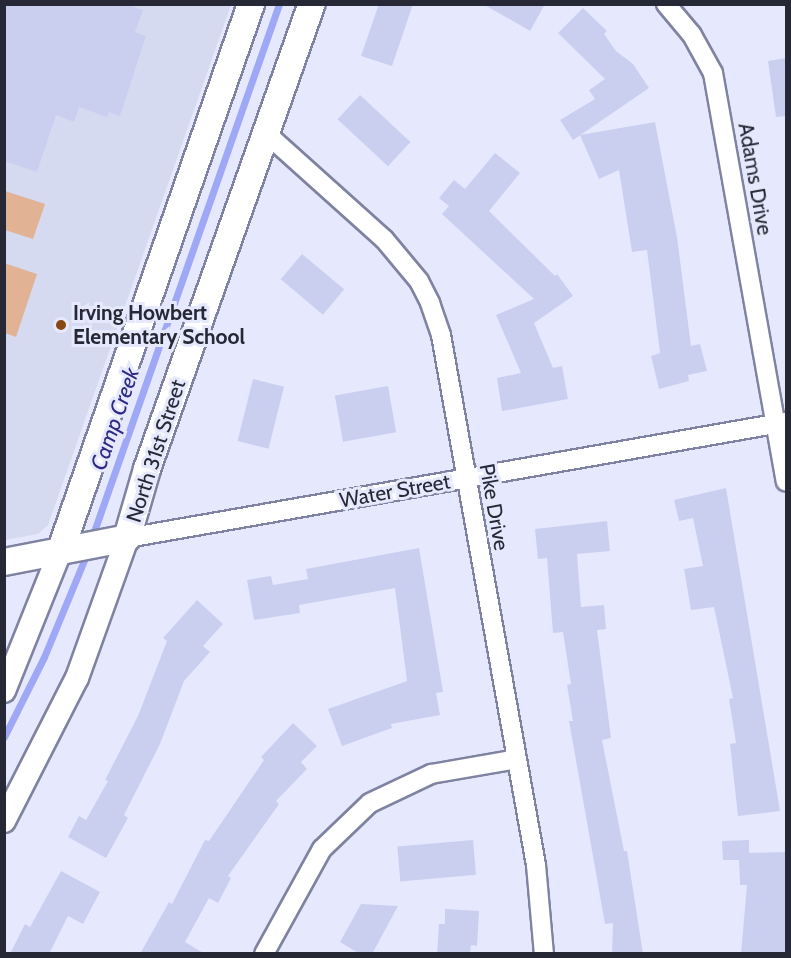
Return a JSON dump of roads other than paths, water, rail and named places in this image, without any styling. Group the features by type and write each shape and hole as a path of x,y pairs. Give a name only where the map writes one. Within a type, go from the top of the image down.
{"main road":[{"path":"60,552 251,4"},
{"name":"North 31st Street","path":"127,538 147,469 268,135 312,4"},
{"name":"Water Street","path":"4,561 127,538"}],"street":[{"name":"Adams Drive","path":"666,4 692,34 713,73 781,422 786,482"},
{"name":"Pike Drive","path":"268,135 384,239 419,281 441,335 536,865 544,954"},
{"name":"Water Street","path":"127,538 781,422"},
{"name":"North 31st Street","path":"4,821 77,678 127,538"},
{"path":"4,691 60,552"},
{"path":"264,954 322,849 370,804 431,774 517,759"}],"waterway":[{"name":"Camp Creek","path":"91,540 279,4"},
{"name":"Camp Creek","path":"4,737 44,657 88,551"}],"place":[{"name":"Irving Howbert Elementary School","path":"61,325"}]}
